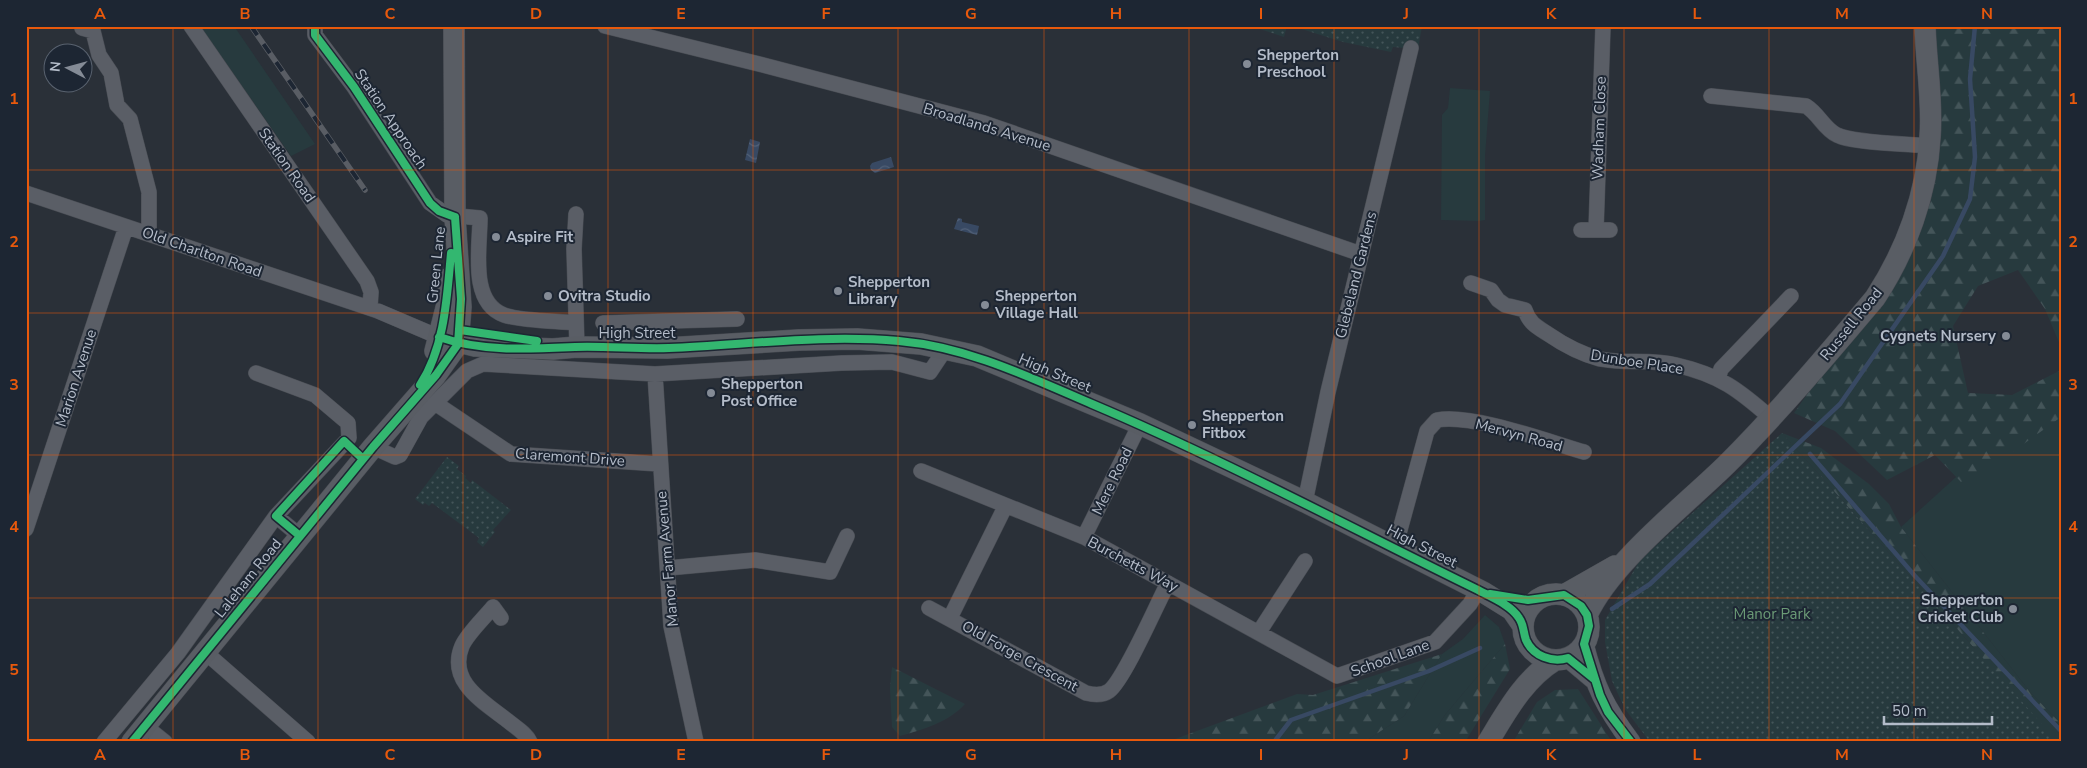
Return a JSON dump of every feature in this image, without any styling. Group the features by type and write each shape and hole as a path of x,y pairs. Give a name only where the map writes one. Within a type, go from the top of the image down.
{"main road":[{"name":"Green Lane","path":"450,334 461,299 455,217 454,26"},
{"name":"Russell Road","path":"1586,615 1600,592 1632,555 1772,419 1875,298 1886,281 1905,244 1922,189 1929,146 1931,122 1926,26"},
{"name":"High Street","path":"450,334 577,347 641,348 857,339 900,341 946,348 977,356 1140,424 1305,502 1480,591 1512,610 1523,626"},
{"name":"Laleham Road","path":"139,734 406,408 450,334"},
{"name":"Russell Road","path":"1564,595 1632,555"},
{"name":"High Street","path":"1480,591 1537,600"},
{"path":"1488,742 1516,698 1538,671 1562,659 1584,644 1589,626 1581,606 1564,595 1537,600 1526,615 1523,626 1524,634 1531,648 1538,654 1562,659"},
{"path":"1516,698 1528,666 1531,648"}],"street":[{"name":"Station Road","path":"191,26 367,281 374,310"},
{"name":"Station Approach","path":"315,26 315,35 354,87 430,203 439,211 455,217"},
{"name":"Broadlands Avenue","path":"605,26 764,65 984,124 1361,254"},
{"name":"Wadham Close","path":"1596,230 1603,26"},
{"path":"82,28 92,31 99,55 112,73 116,105 130,119 149,192 149,234"},
{"name":"Glebeland Gardens","path":"1305,502 1328,392 1411,48"},
{"path":"1711,96 1806,106 1817,113 1825,125 1837,135 1929,146"},
{"name":"Old Charlton Road","path":"26,193 450,334"},
{"path":"576,214 574,249 577,347"},
{"path":"455,217 480,218 480,277 482,294 490,306 504,315 576,323"},
{"name":"Marion Avenue","path":"26,529 126,226"},
{"name":"Dunboe Place","path":"1471,283 1491,290 1498,300 1505,305 1525,310 1528,321 1562,344 1601,359 1653,361 1677,365 1718,379 1741,391 1772,419"},
{"path":"1718,379 1721,369 1791,296"},
{"path":"603,323 641,324 731,319 726,345"},
{"path":"641,324 641,348"},
{"path":"344,441 368,453 395,457 400,455 421,417 467,371 483,364 655,374 842,363 892,362 930,372 946,348"},
{"path":"104,742 178,653 276,516 344,441 349,438 348,423 315,395 256,373"},
{"name":"Manor Farm Avenue","path":"655,374 659,464 672,626 696,742"},
{"name":"Claremont Drive","path":"435,403 511,454 659,464"},
{"name":"Mervyn Road","path":"1395,548 1427,432 1437,420 1453,419 1498,427 1584,452"},
{"name":"Mere Road","path":"1084,537 1140,424"},
{"name":"Burchetts Way","path":"920,471 964,487 1005,507 1084,537 1337,676"},
{"path":"950,618 1005,507"},
{"path":"276,516 300,536"},
{"path":"668,568 755,560 830,572 847,536"},
{"path":"1258,632 1304,560"},
{"name":"Old Forge Crescent","path":"929,608 1086,693 1096,695 1108,692 1120,678 1168,583"},
{"name":"School Lane","path":"1337,676 1435,642 1480,591"},
{"path":"502,618 493,607 462,646 458,668 460,676 474,695 522,732 530,742"},
{"path":"1584,644 1594,679 1608,712 1631,742"},
{"path":"205,652 308,742"},
{"path":"1562,659 1594,679"},
{"path":"139,734 165,742"}],"green space":[{"path":"200,26 234,26 315,144 291,156"},
{"path":"1251,26 1287,26 1284,37"},
{"path":"1292,26 1422,26 1418,49 1393,47 1391,52 1343,42"},
{"path":"1984,26 2061,30 2061,347 2045,309 2018,270 1978,286 1953,326 1968,393 2012,395 2061,370 2061,417 1993,466 1961,482 1935,455 1887,480 1835,431 1794,413 1875,298 1922,189 1926,27"},
{"path":"1450,88 1490,91 1485,156 1485,220 1441,220 1442,115 1448,108"},
{"name":"Shepperton Cricket Club","path":"2061,416 2061,724 2030,692 1901,527 1956,477"},
{"path":"1782,433 1821,448 1869,484 1889,504 1901,527 2030,692 2061,724 2061,742 1973,742 1975,649"},
{"name":"Manor Park","path":"1782,433 2058,742 1650,742 1625,709 1612,681 1605,642 1605,620 1640,560"},
{"path":"447,457 459,466 457,469 471,483 472,480 511,510 493,530 495,532 483,547 477,542 479,538 432,503 429,506 425,503 423,505 415,499"},
{"path":"1485,615 1499,627 1505,644 1445,715 1428,742 1364,742 1404,716 1442,654 1463,639"},
{"path":"1505,644 1510,669 1465,742 1428,742 1445,715"},
{"path":"1442,654 1404,716 1364,742 1167,742 1297,694 1313,695"},
{"path":"892,667 965,704 943,720 926,728 900,736 892,727 890,688"},
{"path":"1578,689 1612,742 1513,742 1537,702 1555,690"}],"water":[{"path":"750,139 760,142 756,163 745,160"},
{"path":"891,157 894,167 875,173 871,170 870,166 872,163"},
{"path":"958,218 962,219 962,222 979,226 977,235 954,229"}],"waterway":[{"path":"1612,609 1650,584 1840,404 1943,256 1970,199 1975,157 1970,79 1975,26"},
{"path":"1810,454 1915,576 2061,731"},
{"path":"1274,742 1291,720 1429,671 1480,648"}],"railway":[{"path":"251,26 365,190"}],"cycle path":[{"path":"315,26 315,35 354,87 430,203 439,211 455,217"},
{"path":"132,742 373,447 436,375 458,344 461,299 455,217"},
{"path":"420,385 435,354 440,338 446,304 451,253"},
{"path":"460,330 537,341"},
{"path":"439,337 472,345 524,349 587,347 669,348 813,339 870,339 925,344 974,356 1141,425 1286,494 1495,599 1506,605 1519,618 1526,640 1533,650 1550,659 1568,658 1594,679"},
{"path":"300,536 276,516 344,441 363,459"},
{"path":"1490,594 1528,600 1564,595 1581,606 1587,615 1589,626 1584,644 1600,695 1608,712 1631,742"}],"place":[{"name":"Shepperton Preschool","path":"1247,64"},
{"name":"Aspire Fit","path":"496,237"},
{"name":"Shepperton Library","path":"838,291"},
{"name":"Ovitra Studio","path":"548,296"},
{"name":"Shepperton Village Hall","path":"985,305"},
{"name":"Cygnets Nursery","path":"2006,336"},
{"name":"Shepperton Post Office","path":"711,393"},
{"name":"Shepperton Fitbox","path":"1192,425"},
{"name":"Shepperton Cricket Club","path":"2013,609"}]}
